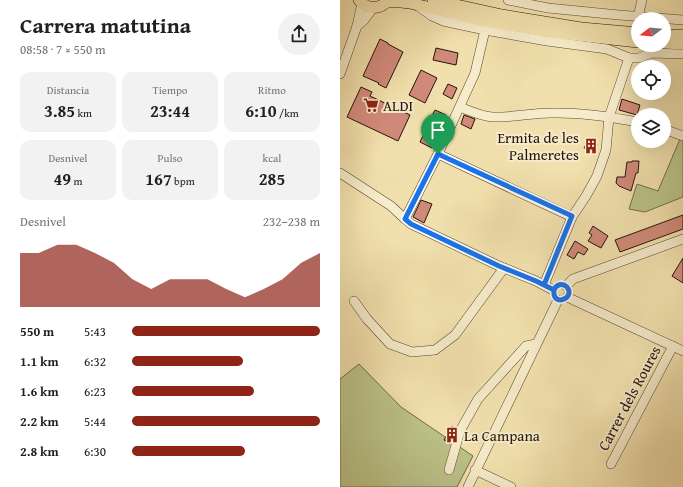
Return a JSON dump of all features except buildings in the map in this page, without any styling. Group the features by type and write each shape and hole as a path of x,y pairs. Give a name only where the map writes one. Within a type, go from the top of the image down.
{"main road":[{"path":"437,0 502,15 582,28 631,32"},
{"path":"361,1 365,6 372,8 382,6 387,1 410,2 480,20 558,33 631,41"},
{"path":"671,34 683,35"},
{"path":"671,43 683,44"}],"street":[{"path":"508,0 551,4 631,15"},
{"path":"639,12 642,0"},
{"path":"340,74 357,26 361,1"},
{"path":"415,4 432,16 443,21 547,41 607,49 629,58 639,58 651,53 683,54"},
{"path":"357,26 364,20 372,8"},
{"path":"671,19 683,20"},
{"path":"405,219 438,154 475,73 485,30"},
{"path":"544,285 572,216 586,196 597,176 606,150 609,117 629,58"},
{"path":"460,107 492,117 549,113 609,117 631,121"},
{"path":"671,132 683,136"},
{"path":"438,154 572,216"},
{"path":"340,173 391,206 411,224 554,290"},
{"path":"566,286 573,279 683,239"},
{"path":"354,301 390,344 412,352 435,350 455,335 504,268"},
{"path":"566,286 559,285 555,288 553,294 554,297 563,298 683,351"},
{"path":"468,487 536,344 563,298 569,291 566,286"},
{"path":"449,470 460,431 478,399 526,346 536,344"},
{"name":"Carrer dels Roures","path":"611,464 672,346"},
{"path":"476,470 511,487"}],"green space":[{"path":"680,139 683,141 683,197 645,212 629,209 637,184 658,191"},
{"path":"359,364 401,407 473,456 457,487 340,487 340,379"}],"place":[{"name":"ALDI","path":"371,105"},
{"name":"Ermita de les Palmeretes","path":"591,146"},
{"name":"La Campana","path":"452,435"}],"route":[{"path":"438,154 405,219 411,224 499,266 554,290 556,286 561,284 566,286 569,291 565,299 558,300 554,297 554,290 544,285 572,216 438,154"}]}
